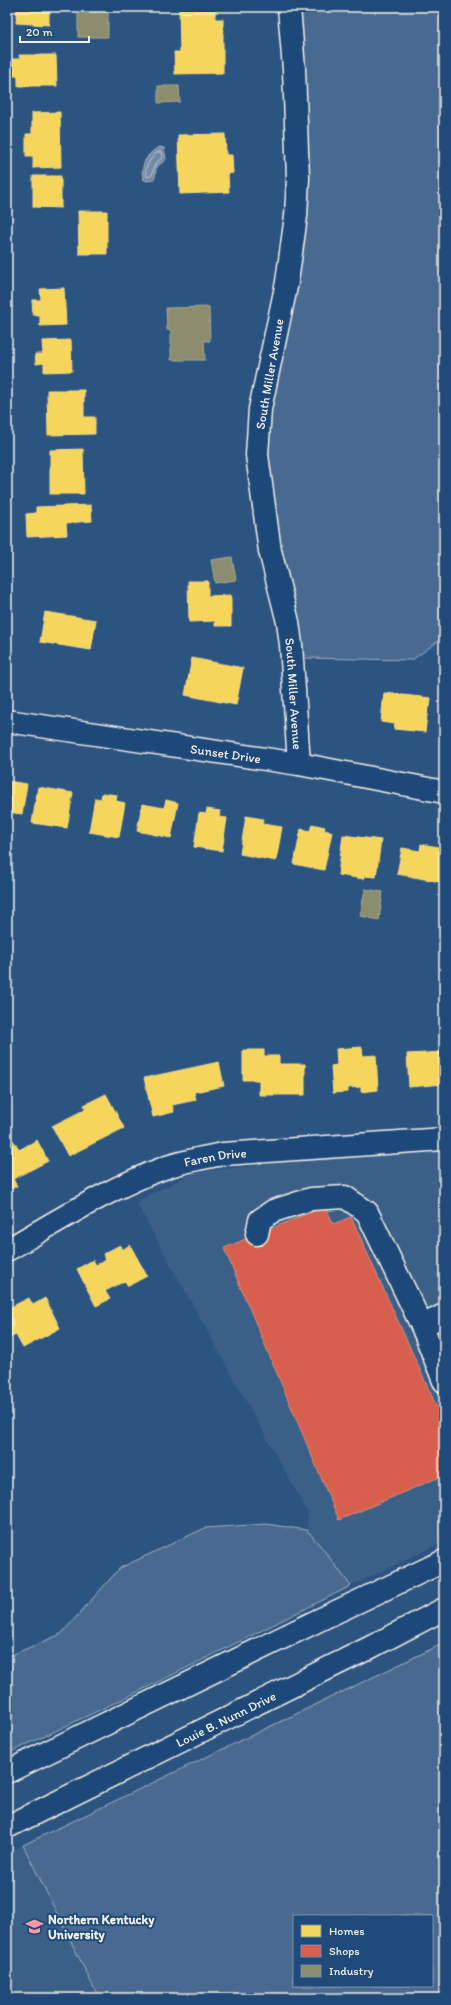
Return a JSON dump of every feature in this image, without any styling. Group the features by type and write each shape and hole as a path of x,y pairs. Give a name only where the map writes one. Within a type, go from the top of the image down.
{"street":[{"name":"South Miller Avenue","path":"288,7 296,108 298,178 296,216 287,282 260,409 257,455 270,551 288,622 291,645 299,764"},
{"name":"Sunset Drive","path":"7,721 299,764 444,792"},
{"name":"Faren Drive","path":"7,1250 119,1188 165,1168 189,1161 223,1154 444,1139"},
{"path":"257,1234 260,1220 273,1211 311,1199 345,1197 368,1212 422,1326 444,1381"},
{"path":"422,1326 444,1315"},
{"path":"7,1772 321,1619 444,1561"},
{"name":"Louie B. Nunn Drive","path":"7,1827 369,1648 444,1609"}],"shaded area":[{"path":"295,7 444,7 444,637 412,660 305,658 297,610 271,504 268,439 274,380 299,263"},
{"path":"444,1152 444,1541 351,1586 307,1530 308,1513 136,1202 195,1172 295,1161"},
{"path":"266,1524 307,1530 351,1586 148,1687 7,1754 7,1657 61,1634 120,1568 205,1528"},
{"path":"444,1643 444,1998 99,1998 23,1845"},
{"name":"Northern Kentucky University","path":"23,1845 99,1998 7,1998 7,1853"}],"water":[{"path":"160,147 164,148 166,159 156,169 154,179 147,181 143,179 142,174 144,164 151,152"}],"building: Homes":[{"path":"17,7 49,7 49,25 16,23"},
{"path":"179,7 215,7 215,19 223,19 223,73 175,74 174,52 180,52"},
{"path":"19,55 56,55 57,86 18,86 18,76 12,76 12,59 20,59"},
{"path":"60,112 61,167 33,168 33,156 26,156 26,134 32,134 32,113"},
{"path":"225,134 226,155 232,155 233,173 228,174 229,192 180,194 178,135"},
{"path":"33,176 61,176 61,208 33,207"},
{"path":"78,211 107,211 107,254 79,254"},
{"path":"64,288 66,325 40,326 40,315 33,315 32,300 41,300 40,289"},
{"path":"71,340 72,371 44,372 44,363 36,364 35,354 43,354 42,341"},
{"path":"47,390 84,390 84,417 95,417 95,434 48,435"},
{"path":"83,449 84,494 50,494 50,450"},
{"path":"91,505 92,521 66,523 67,535 27,537 26,514 36,513 36,507"},
{"path":"188,581 208,581 208,596 231,595 231,626 215,626 215,621 189,622"},
{"path":"45,612 96,620 91,650 40,642"},
{"path":"192,658 243,668 236,705 185,695"},
{"path":"384,693 431,698 430,707 428,707 425,732 394,729 395,724 381,722"},
{"path":"7,781 27,784 22,814 7,812"},
{"path":"38,787 73,793 67,828 32,823"},
{"path":"102,793 117,795 116,801 125,803 119,837 89,832 95,798 101,799"},
{"path":"166,800 178,803 171,838 137,831 142,804 164,808"},
{"path":"207,809 220,811 219,817 227,818 222,851 194,847 199,813 206,814"},
{"path":"246,816 263,819 262,824 282,827 276,861 240,854"},
{"path":"312,824 325,827 324,830 332,832 324,870 294,864 301,829 310,831"},
{"path":"343,835 381,840 376,877 364,876 364,879 338,875"},
{"path":"421,844 444,848 444,894 440,893 441,882 397,874 402,848 420,851"},
{"path":"362,1047 363,1056 376,1055 378,1090 361,1092 361,1087 348,1088 348,1092 333,1093 331,1066 337,1065 336,1049"},
{"path":"243,1050 264,1050 264,1056 279,1056 279,1064 305,1064 305,1095 259,1095 259,1080 243,1080"},
{"path":"444,1052 444,1084 409,1087 407,1054"},
{"path":"219,1062 224,1086 194,1092 196,1100 172,1105 174,1112 153,1117 144,1078"},
{"path":"106,1094 124,1128 68,1156 52,1126 86,1109 84,1105"},
{"path":"13,1140 19,1150 37,1140 48,1161 13,1179 17,1186 7,1191 7,1144"},
{"path":"120,1245 122,1250 130,1245 147,1276 128,1286 125,1281 105,1291 110,1299 96,1306 77,1269 93,1260 96,1265 106,1260 103,1254"},
{"path":"29,1298 33,1305 45,1298 60,1328 23,1348 16,1335 7,1339 7,1309"}],"building: Shops":[{"path":"326,1206 333,1224 351,1217 444,1423 444,1475 339,1520 224,1248"}],"building: Industry":[{"path":"78,11 108,11 108,37 78,37"},
{"path":"158,86 179,86 180,102 158,103"},
{"path":"209,307 210,341 204,341 205,360 171,360 171,330 167,330 166,308"},
{"path":"232,557 236,580 215,583 211,560"},
{"path":"365,889 383,892 379,920 360,916"}],"place":[{"name":"Northern Kentucky University","path":"35,1926"}]}
